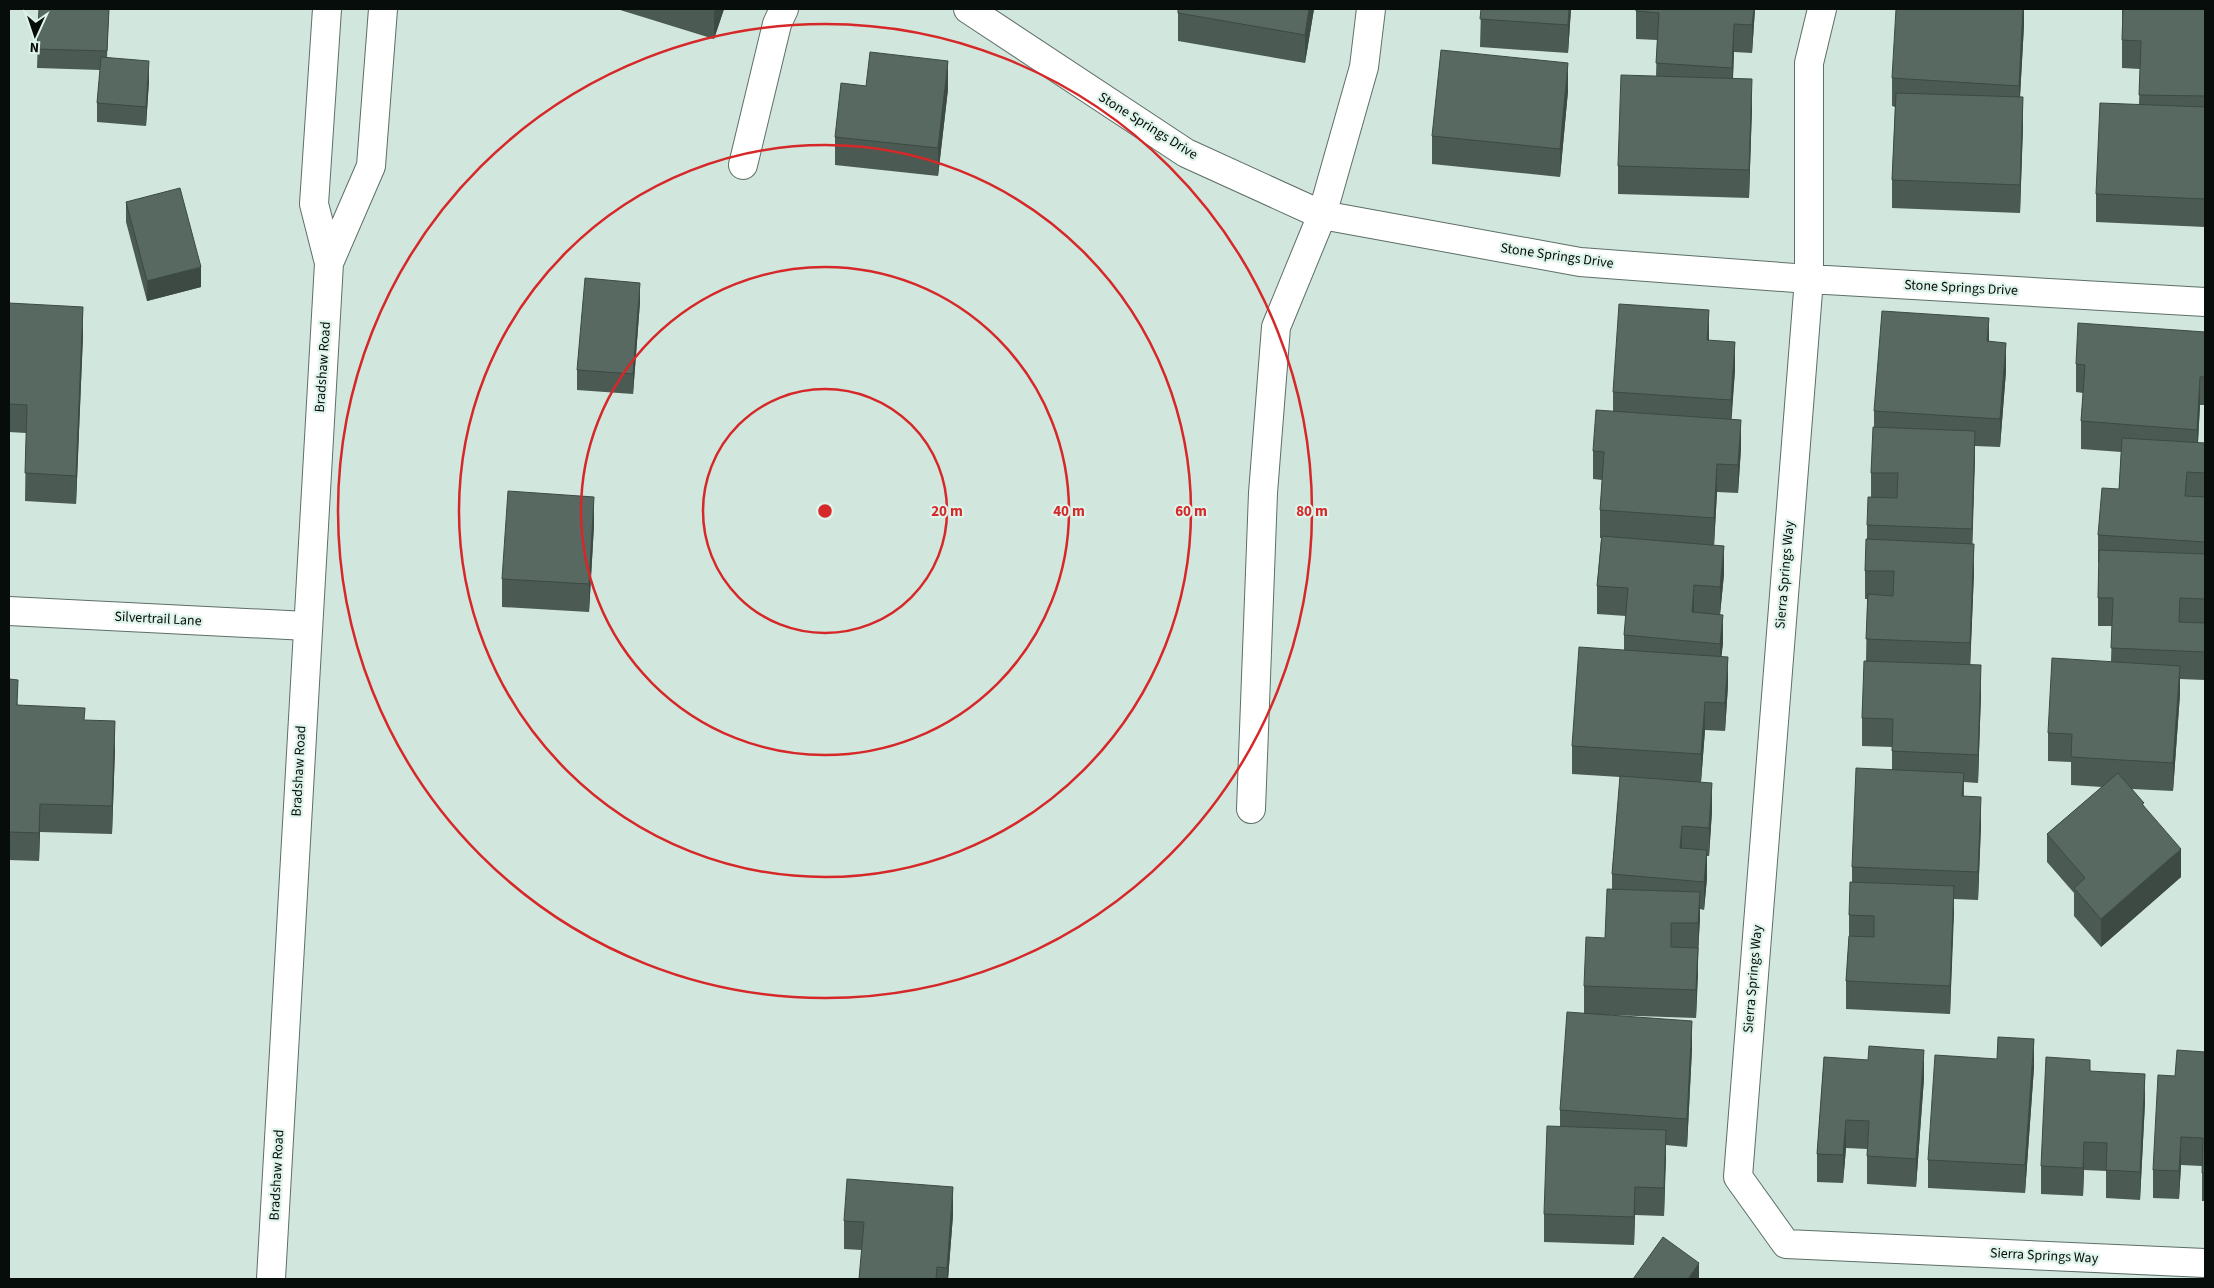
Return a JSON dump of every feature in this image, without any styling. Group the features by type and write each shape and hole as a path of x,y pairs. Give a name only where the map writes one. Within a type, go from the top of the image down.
{"street":[{"name":"Bradshaw Road","path":"271,1279 329,263 314,204 327,9"},
{"name":"Bradshaw Road","path":"329,263 371,166 383,9"},
{"path":"744,165 778,24 784,9"},
{"name":"Stone Springs Drive","path":"968,9 1186,153 1322,215 1580,262 1809,280 2205,302"},
{"path":"1251,809 1263,492 1276,327 1322,215 1364,66 1371,9"},
{"path":"1809,280 1810,63 1822,9"},
{"name":"Sierra Springs Way","path":"1809,280 1738,1177 1786,1244 2205,1263"},
{"name":"Silvertrail Lane","path":"9,611 307,626"}],"building":[{"path":"39,9 109,9 107,51 37,49"},
{"path":"1178,9 1309,9 1305,35 1178,13"},
{"path":"1481,9 1569,9 1568,25 1480,19"},
{"path":"1636,9 1754,9 1752,25 1734,24 1732,68 1656,63 1659,13 1636,11"},
{"path":"1896,9 2023,9 2019,86 1892,78"},
{"path":"2123,9 2205,9 2205,96 2139,95 2141,41 2122,40"},
{"path":"1441,50 1568,63 1560,149 1432,136"},
{"path":"870,52 948,61 938,148 835,137 841,83 866,86"},
{"path":"101,57 149,61 146,107 97,103"},
{"path":"1621,75 1752,79 1749,170 1618,166"},
{"path":"1896,93 2023,97 2020,185 1892,180"},
{"path":"2100,103 2205,107 2205,199 2096,194"},
{"path":"180,188 201,267 147,281 126,202"},
{"path":"585,278 640,283 633,374 577,370"},
{"path":"9,303 83,307 76,476 25,473 27,405 9,404"},
{"path":"1619,304 1709,310 1707,340 1735,342 1731,400 1613,392"},
{"path":"1882,311 1989,318 1987,341 2006,343 2000,419 1874,411"},
{"path":"2078,323 2205,332 2205,377 2200,377 2197,430 2081,421 2085,365 2076,364"},
{"path":"1596,410 1741,420 1738,465 1717,464 1714,518 1600,510 1604,452 1593,451"},
{"path":"1873,427 1975,431 1972,529 1867,525 1868,497 1897,498 1898,473 1871,473"},
{"path":"2122,438 2205,443 2205,473 2187,472 2185,496 2205,497 2205,542 2098,535 2102,488 2119,489"},
{"path":"508,491 594,497 589,584 502,579"},
{"path":"1602,536 1724,546 1720,587 1694,585 1692,612 1723,615 1720,644 1624,635 1628,588 1597,586"},
{"path":"1866,539 1974,544 1970,643 1866,639 1868,594 1893,596 1894,571 1865,571"},
{"path":"2099,550 2205,554 2205,599 2180,598 2179,622 2205,623 2205,652 2111,648 2113,598 2098,598"},
{"path":"1579,647 1728,657 1725,703 1705,702 1701,754 1572,746"},
{"path":"2052,658 2180,666 2173,763 2071,757 2072,734 2048,733"},
{"path":"1864,661 1981,665 1978,755 1892,751 1893,719 1862,718"},
{"path":"9,679 18,680 17,705 85,708 84,720 115,721 112,806 40,804 39,833 9,832"},
{"path":"1856,768 1964,773 1962,796 1981,797 1978,872 1852,867"},
{"path":"2118,773 2181,849 2101,919 2074,888 2085,878 2047,834"},
{"path":"1620,776 1712,783 1709,828 1682,826 1680,848 1707,850 1704,882 1612,874"},
{"path":"1850,882 1954,886 1950,986 1846,981 1849,936 1874,937 1874,916 1849,915"},
{"path":"1607,889 1700,892 1698,923 1671,923 1671,947 1698,948 1696,990 1584,986 1586,937 1605,938"},
{"path":"1567,1012 1692,1021 1687,1119 1560,1110"},
{"path":"1998,1037 2034,1039 2025,1165 1928,1160 1935,1055 1997,1059"},
{"path":"1869,1046 1924,1050 1916,1159 1867,1156 1869,1121 1846,1120 1843,1155 1817,1154 1824,1057 1868,1060"},
{"path":"2177,1050 2205,1052 2205,1173 2202,1173 2203,1138 2181,1137 2179,1171 2153,1170 2158,1075 2175,1076"},
{"path":"2046,1057 2090,1060 2090,1071 2145,1074 2140,1172 2106,1170 2107,1143 2084,1142 2083,1168 2041,1166"},
{"path":"1547,1126 1666,1130 1664,1188 1635,1187 1634,1217 1544,1214"},
{"path":"847,1179 953,1187 947,1268 937,1267 936,1279 859,1279 864,1222 844,1221"},
{"path":"1663,1237 1699,1263 1688,1279 1633,1279"}]}
